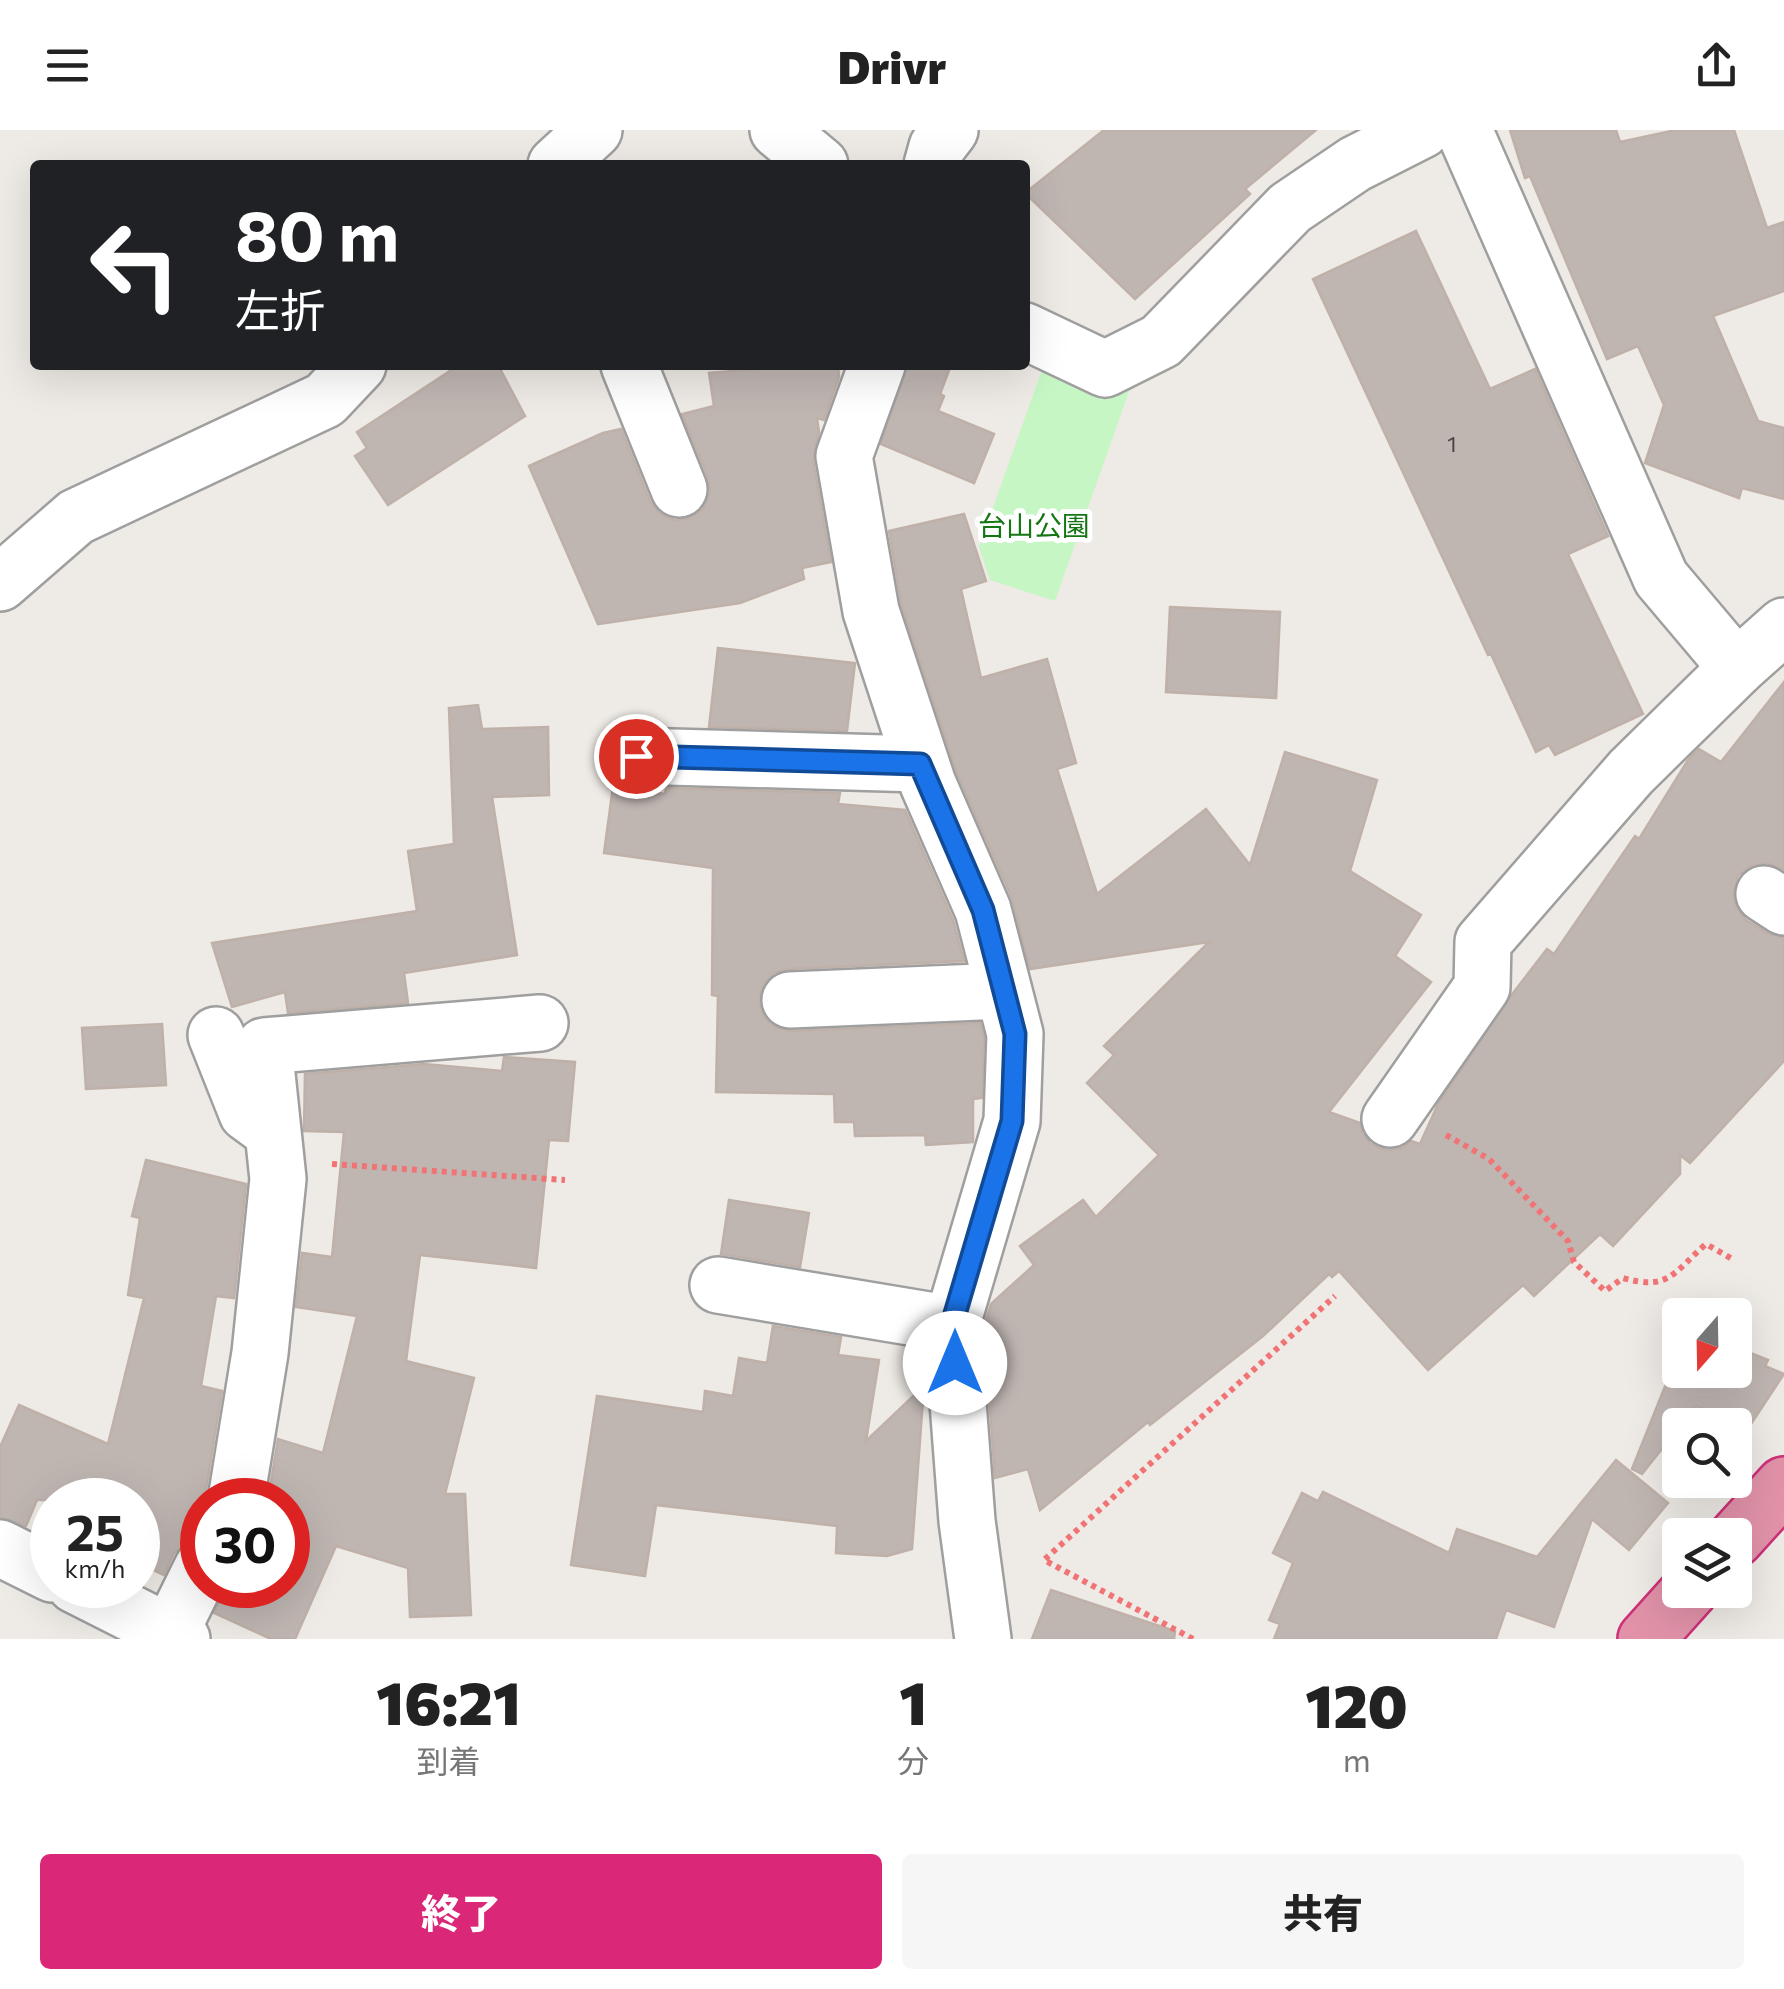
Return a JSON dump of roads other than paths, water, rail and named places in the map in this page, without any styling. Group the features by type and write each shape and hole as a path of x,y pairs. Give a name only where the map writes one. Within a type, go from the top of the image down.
{"highway":[{"path":"1752,1521 1784,1485"},
{"path":"1646,1639 1674,1608"}],"street":[{"path":"561,160 594,130"},
{"path":"778,130 814,160"},
{"path":"933,160 936,147 950,130"},
{"path":"1030,333 1104,368 1161,342 1290,208 1354,164 1422,130"},
{"path":"1464,130 1660,578 1737,668"},
{"path":"0,584 76,517 325,400 353,370"},
{"path":"631,370 679,489"},
{"path":"875,370 844,456 870,611 920,764 983,910 1015,1034 1012,1121 952,1324 967,1521 983,1639"},
{"path":"1390,1119 1482,987 1483,942 1631,772 1784,626"},
{"path":"636,756 920,764"},
{"path":"790,1000 1003,991"},
{"path":"240,1478 260,1353 278,1179 264,1046 540,1023"},
{"path":"216,1035 246,1113 274,1145"},
{"path":"718,1286 952,1324"},
{"path":"0,1548 30,1563"},
{"path":"120,1608 176,1636 187,1608"}],"park label":[{"name":"台山公園","path":"1034,525"}]}
